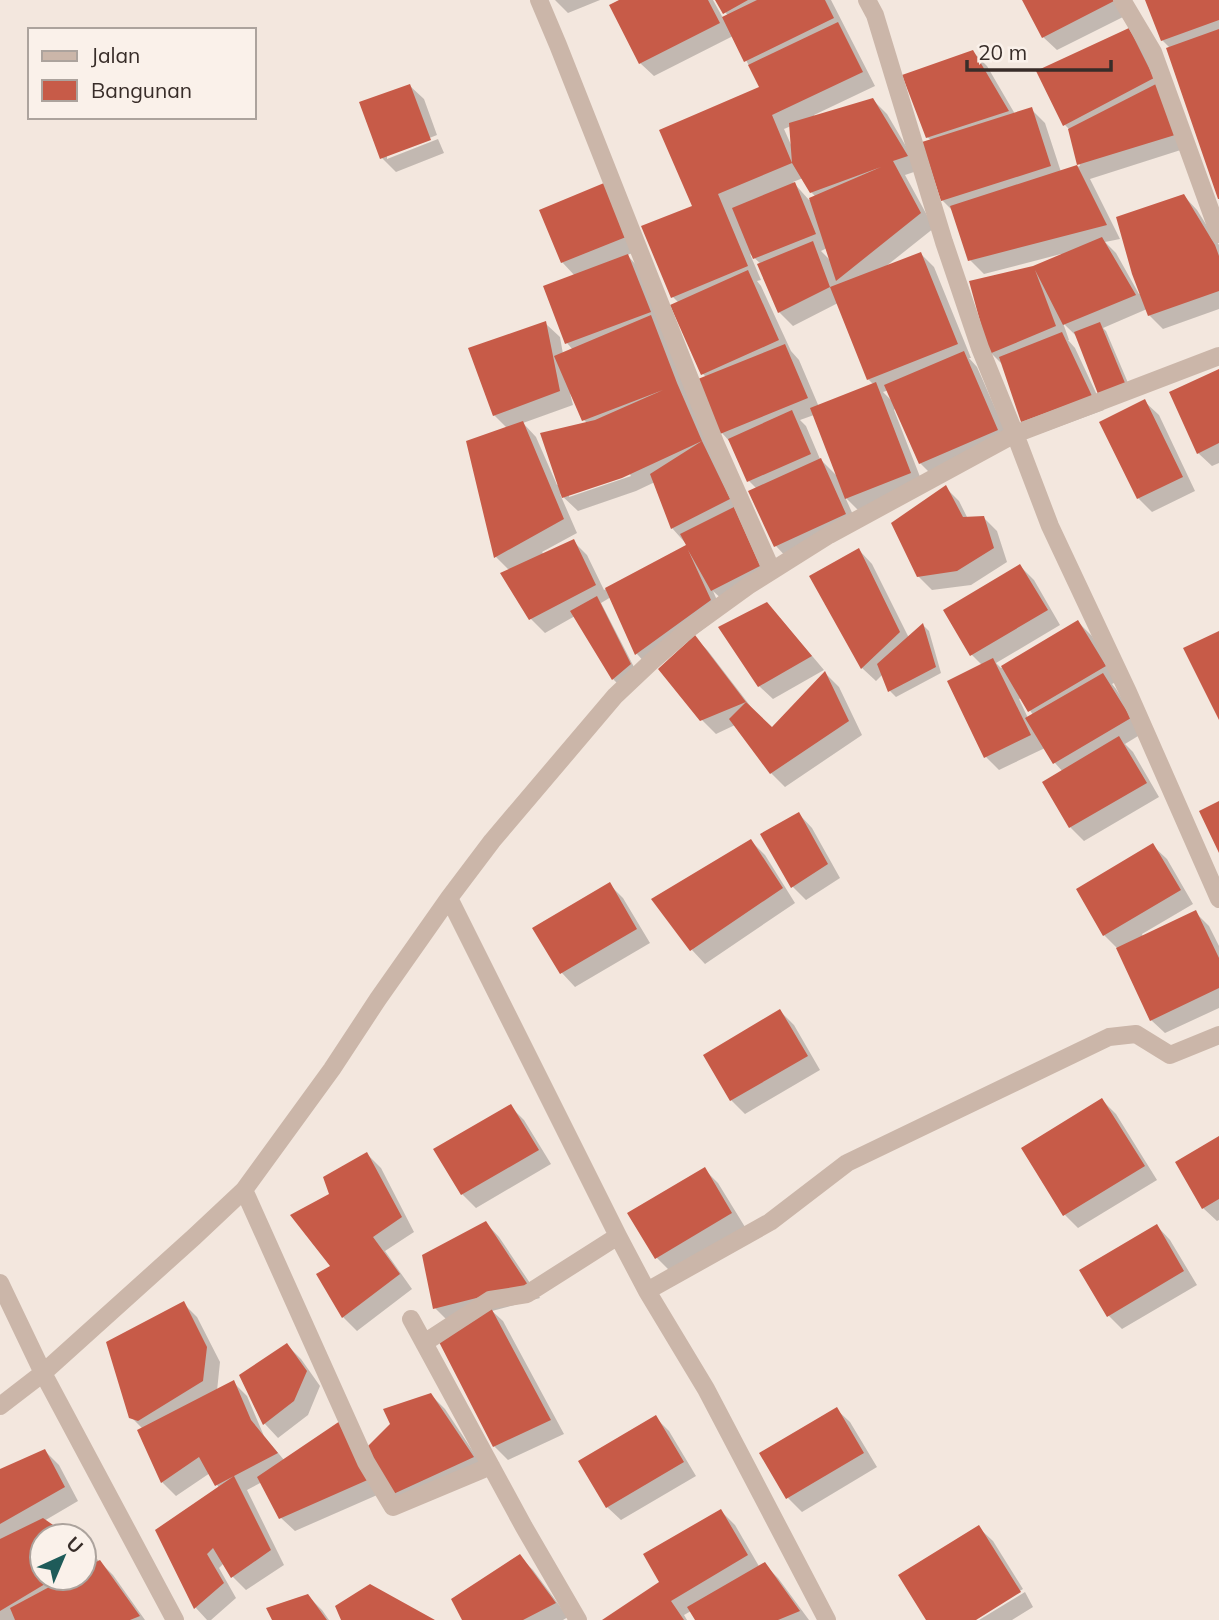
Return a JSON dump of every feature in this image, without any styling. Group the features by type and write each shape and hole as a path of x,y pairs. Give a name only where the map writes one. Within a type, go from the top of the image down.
{"street":[{"path":"538,0 716,445 772,571"},
{"path":"867,0 875,15 975,335 1050,526 1128,692 1219,899"},
{"path":"1122,0 1153,52 1219,234"},
{"path":"0,1406 43,1373 244,1190 492,841 615,696 690,628 748,586 829,535 1016,434 1219,356"},
{"path":"449,898 618,1236 647,1291 706,1389 827,1620"},
{"path":"647,1291 770,1222 847,1163 1109,1037 1136,1034 1171,1055 1219,1035"},
{"path":"244,1190 366,1462 393,1507 491,1466"},
{"path":"424,1343 490,1300 527,1294 618,1236"},
{"path":"0,1283 43,1373 175,1620"},
{"path":"411,1319 524,1527 578,1620"}],"building":[{"path":"619,0 708,0 720,23 639,64 609,5"},
{"path":"715,0 748,0 723,14"},
{"path":"757,0 825,0 834,18 744,62 722,17"},
{"path":"1022,0 1116,0 1042,38"},
{"path":"1145,0 1219,0 1219,20 1161,41"},
{"path":"838,22 863,72 772,115 792,163 718,194 748,266 671,298 641,226 692,206 659,130 759,87 748,65"},
{"path":"1129,28 1154,78 1063,126 1036,71"},
{"path":"1219,29 1219,199 1218,199 1166,48"},
{"path":"973,50 1009,111 926,138 902,75"},
{"path":"410,84 431,140 380,159 359,102"},
{"path":"1156,84 1175,135 1077,165 1068,129"},
{"path":"873,98 908,156 893,161 921,213 836,281 809,198 881,167 810,193 792,163 789,123"},
{"path":"1032,107 1051,166 941,201 922,142"},
{"path":"1077,165 1107,225 968,261 950,206"},
{"path":"795,182 816,234 753,259 732,208"},
{"path":"604,183 626,237 561,263 539,210"},
{"path":"1184,194 1219,256 1219,291 1148,316 1132,274 1116,217"},
{"path":"1102,237 1136,295 1063,325 1035,270 1056,326 989,354 969,281 1033,266"},
{"path":"813,241 830,287 778,313 757,264"},
{"path":"921,252 958,344 867,380 830,287"},
{"path":"628,254 651,312 565,344 543,286"},
{"path":"748,270 779,340 701,375 670,305"},
{"path":"651,315 702,441 622,478 562,498 540,433 595,420 663,390 582,421 554,356"},
{"path":"546,321 560,391 493,416 468,348"},
{"path":"1100,322 1125,383 1098,394 1074,332"},
{"path":"1062,332 1092,396 1021,422 999,357"},
{"path":"785,344 808,398 720,434 698,379"},
{"path":"964,351 998,430 919,464 884,385"},
{"path":"1219,369 1219,443 1197,454 1169,392"},
{"path":"876,382 911,473 845,499 810,408"},
{"path":"1145,399 1183,477 1137,499 1099,422"},
{"path":"792,410 811,454 747,482 728,439"},
{"path":"523,421 564,519 494,558 466,441"},
{"path":"702,441 730,499 671,529 650,474"},
{"path":"821,458 846,514 774,547 748,491"},
{"path":"946,485 963,517 984,516 994,548 957,571 917,577 891,523"},
{"path":"734,507 760,566 711,591 688,550 711,600 635,655 605,588 686,545 680,534"},
{"path":"574,539 596,585 529,620 500,573"},
{"path":"859,548 900,632 861,669 809,576"},
{"path":"1020,564 1048,610 970,656 943,610"},
{"path":"597,596 631,664 612,680 570,611"},
{"path":"767,602 812,656 758,687 718,627"},
{"path":"1078,620 1106,666 1028,712 1001,666"},
{"path":"923,623 936,667 888,692 877,664"},
{"path":"1219,631 1219,720 1183,648"},
{"path":"695,635 746,702 700,721 658,669"},
{"path":"993,658 1031,735 984,758 947,681"},
{"path":"825,671 849,721 770,774 729,719 746,702 772,727"},
{"path":"1103,673 1131,718 1053,764 1025,718"},
{"path":"1119,736 1147,783 1069,828 1042,782"},
{"path":"1219,801 1219,853 1199,811"},
{"path":"799,812 828,864 791,888 760,834"},
{"path":"751,839 783,888 690,951 651,899"},
{"path":"1153,843 1181,890 1103,936 1076,889"},
{"path":"610,882 637,929 560,974 532,928"},
{"path":"1196,910 1219,958 1219,988 1150,1021 1116,948"},
{"path":"780,1009 808,1056 730,1101 703,1055"},
{"path":"1102,1098 1145,1166 1063,1216 1021,1148"},
{"path":"511,1104 539,1150 461,1195 433,1149"},
{"path":"1219,1136 1219,1199 1202,1209 1175,1162"},
{"path":"367,1152 402,1217 373,1237 400,1274 342,1318 316,1274 330,1266 290,1215 329,1194 323,1177"},
{"path":"705,1167 732,1213 655,1259 627,1213"},
{"path":"486,1221 528,1285 433,1309 422,1255"},
{"path":"1157,1224 1184,1271 1107,1317 1079,1270"},
{"path":"184,1301 207,1347 203,1381 138,1421 129,1418 106,1342"},
{"path":"490,1306 551,1420 493,1447 439,1342"},
{"path":"287,1343 307,1371 294,1401 263,1425 239,1375"},
{"path":"234,1380 251,1420 278,1453 215,1486 199,1457 161,1483 137,1430"},
{"path":"431,1393 474,1457 389,1496 366,1448 390,1424 383,1409"},
{"path":"837,1407 864,1453 786,1499 759,1453"},
{"path":"656,1415 684,1462 606,1508 578,1461"},
{"path":"340,1421 372,1478 279,1519 257,1477"},
{"path":"45,1449 65,1487 0,1524 0,1469"},
{"path":"234,1476 271,1550 231,1578 213,1548 207,1554 224,1583 194,1609 155,1530"},
{"path":"721,1509 748,1555 671,1601 684,1620 602,1620 659,1582 643,1554"},
{"path":"28,1525 28,1592 32,1592 0,1611 0,1539"},
{"path":"979,1525 1021,1592 976,1620 926,1620 898,1575"},
{"path":"520,1554 556,1603 523,1620 462,1620 451,1599"},
{"path":"100,1560 140,1616 130,1620 15,1620 10,1608 40,1592 98,1592"},
{"path":"765,1562 800,1611 778,1620 695,1620 687,1607"},
{"path":"370,1584 435,1620 341,1620 335,1606"},
{"path":"308,1594 327,1620 272,1620 266,1608"}]}
